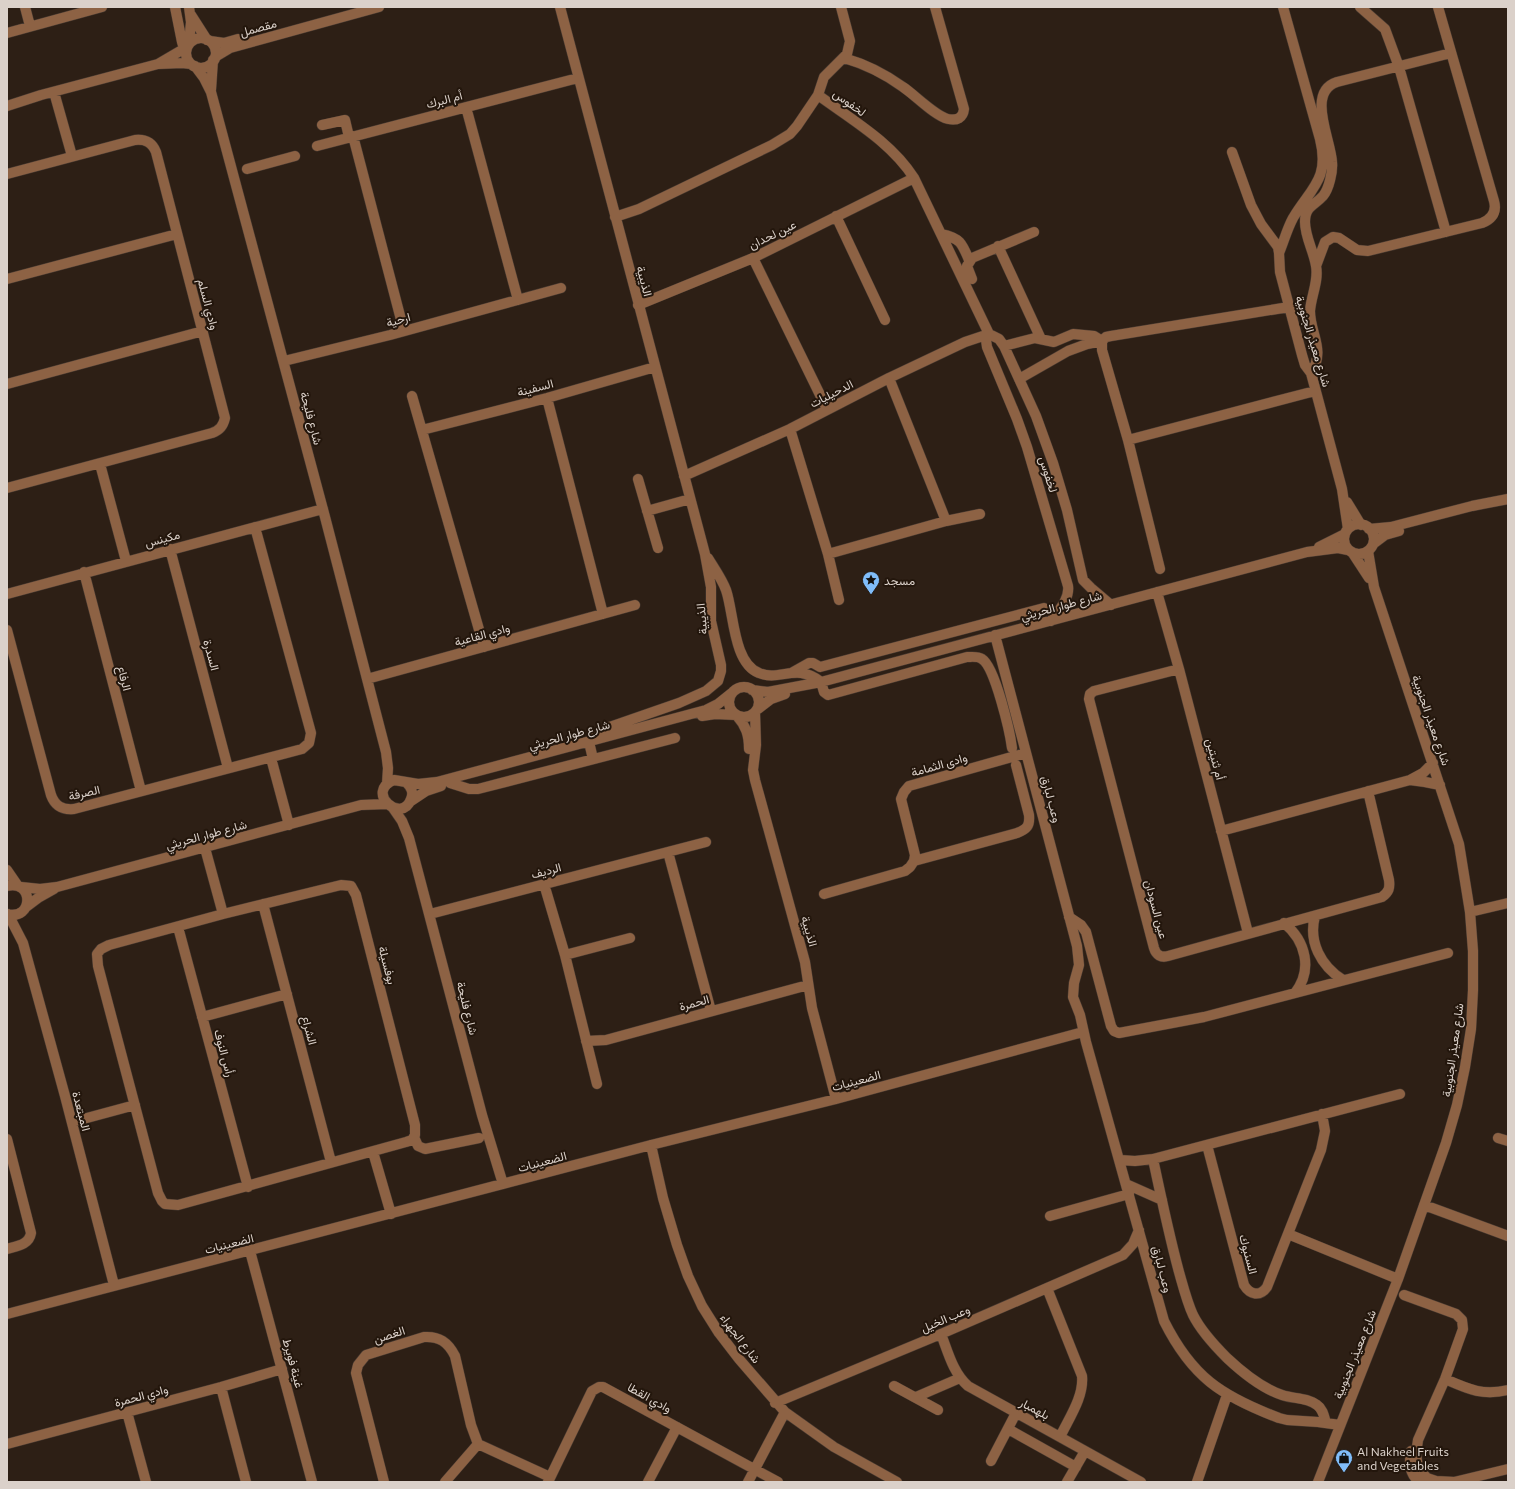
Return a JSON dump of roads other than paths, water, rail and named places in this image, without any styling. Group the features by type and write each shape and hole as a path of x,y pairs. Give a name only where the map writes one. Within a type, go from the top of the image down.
{"street":[{"path":"25,7 30,26"},
{"path":"7,33 102,7"},
{"path":"176,7 187,49 193,65"},
{"name":"مقصمل","path":"209,41 219,43 228,42 354,7"},
{"name":"مقصمل","path":"214,58 230,48 379,7"},
{"path":"818,95 824,77 844,58 849,50 850,40 841,7"},
{"path":"844,58 879,72 902,86 948,119 954,120 960,118 963,115 964,109 935,7"},
{"path":"1280,253 1293,219 1317,184 1323,161 1320,139 1283,7"},
{"path":"1360,7 1385,29 1399,67 1446,232"},
{"path":"1316,266 1325,242 1333,237 1339,238 1357,250 1368,251 1487,221 1492,217 1495,207 1438,7"},
{"name":"الذيبية","path":"560,9 638,305 706,554 711,587 711,621 721,666 720,676 714,685 706,691 679,703 607,728 597,734 590,744"},
{"path":"187,49 190,11"},
{"path":"158,64 182,63 199,67 207,66 214,58 214,48 190,11"},
{"path":"7,106 41,95 158,64 187,49 200,38 209,41"},
{"path":"1311,373 1318,359 1310,313 1316,280 1316,266 1305,222 1308,208 1325,193 1332,170 1333,162 1322,112 1323,96 1326,89 1330,84 1451,53"},
{"name":"شارع فليحة","path":"212,92 214,58"},
{"name":"شارع فليحة","path":"193,65 204,78 212,92 284,361 386,752 388,768 386,787"},
{"name":"أم البرك","path":"317,146 578,78"},
{"path":"54,92 72,156"},
{"name":"لخفوس","path":"615,217 639,209 781,140 797,126 818,95 893,151 914,178 941,234 965,265 989,334 986,340 987,348 1018,419 1068,586 1069,593 1067,599 1051,621"},
{"path":"466,107 518,300"},
{"path":"322,125 345,120 351,137 404,331"},
{"name":"وادي السلم","path":"7,174 135,140 146,140 150,143 156,152 226,418 223,425 212,433 7,488"},
{"path":"1232,152 1252,205 1261,224 1278,247 1280,253"},
{"path":"247,169 295,156"},
{"name":"عين لحدان","path":"638,305 753,258 914,178"},
{"path":"836,216 885,320"},
{"path":"965,265 974,256 1034,232"},
{"path":"7,279 177,234"},
{"path":"941,234 958,240 963,246 965,265 972,279"},
{"path":"998,246 1041,339"},
{"name":"شارع معيذر الجنوبية","path":"1280,253 1280,272 1289,307 1305,365 1311,373 1342,489 1350,508 1365,527"},
{"path":"753,258 827,409"},
{"name":"ارحية","path":"284,361 404,331 562,288"},
{"path":"1019,379 1068,351 1102,341 1106,337 1289,307"},
{"path":"7,384 203,331"},
{"name":"لخفوس","path":"989,334 1000,339 1004,346 1038,422 1053,463 1082,576 1088,585 1111,605"},
{"name":"الدحيليات","path":"684,476 790,429 889,378 966,342 989,334"},
{"path":"1004,346 1028,340 1041,339 1054,342 1073,334 1094,336 1102,341"},
{"path":"1102,341 1102,350 1128,440 1160,569"},
{"name":"السفينة","path":"422,430 547,398 655,367"},
{"path":"889,378 946,521"},
{"path":"1128,440 1316,391"},
{"path":"412,396 484,647"},
{"path":"547,398 603,614"},
{"path":"790,429 828,554 839,600"},
{"path":"100,464 126,561"},
{"path":"638,479 658,548"},
{"name":"شارع معيذر الجنوبية","path":"1342,489 1347,531"},
{"path":"647,511 690,499"},
{"path":"1508,499 1472,506 1391,527 1365,527 1354,525 1347,531 1344,542 1350,551 1359,554 1379,539 1395,532 1474,512 1508,506"},
{"name":"مكينس","path":"7,594 323,508"},
{"path":"828,554 946,521 980,514"},
{"name":"الصرفة","path":"7,630 54,802 59,807 66,810 271,758 306,747 309,743 311,733 255,527"},
{"path":"1365,527 1373,536 1370,547"},
{"name":"شارع طوار الحريثي","path":"1307,552 1331,542 1347,531"},
{"name":"شارع معيذر الجنوبية","path":"1370,547 1374,587"},
{"name":"شارع طوار الحريثي","path":"752,690 768,692 821,682 1307,552 1338,548 1350,551"},
{"name":"السدرة","path":"170,549 228,768"},
{"name":"شارع معيذر الجنوبية","path":"1318,1482 1398,1279 1446,1143 1457,1105 1465,1067 1471,1029 1473,990 1473,951 1470,912 1459,844 1374,587 1364,569 1350,551"},
{"name":"الذيبية","path":"706,554 727,594 741,652 747,665 755,672 766,675 793,672 805,674 816,678 821,682"},
{"name":"الرفاع","path":"84,572 141,791"},
{"path":"711,587 718,584 723,584"},
{"name":"أم ثنيتين","path":"1157,592 1179,669 1248,933"},
{"name":"وادي القاعية","path":"367,679 635,605"},
{"path":"793,672 809,663 822,667 1044,608"},
{"name":"وعب لبارق","path":"995,635 1078,952 1077,971 1080,1016 1083,1032 1164,1321 1173,1339 1196,1370 1211,1384 1228,1395 1279,1418 1340,1425"},
{"path":"821,682 824,692 828,695 967,657 975,656 982,658 990,670 1003,706 1012,748"},
{"path":"887,664 891,677"},
{"name":"عين السودان","path":"1179,669 1094,691 1090,694 1089,699 1155,952 1159,956 1164,957 1284,923 1316,916 1382,897 1388,893 1390,886 1389,880 1368,791"},
{"path":"854,673 858,687"},
{"name":"شارع طوار الحريثي","path":"756,710 770,699 821,682"},
{"path":"744,687 752,690 756,693 759,700 756,710 752,715 745,717 737,715 731,709 729,704 729,700 733,692 744,687"},
{"name":"شارع طوار الحريثي","path":"410,802 426,791 450,783 706,710 723,701 733,692"},
{"name":"الذيبية","path":"753,770 756,745 756,710"},
{"name":"شارع طوار الحريثي","path":"404,781 418,784 437,782 708,715 737,715"},
{"name":"الذيبية","path":"737,715 744,724 747,732 749,759 805,962 812,1008 836,1099"},
{"path":"450,783 469,789 478,789 675,738"},
{"path":"590,744 593,759"},
{"name":"شارع فليحة","path":"386,752 404,781"},
{"name":"وادى الثمامة","path":"914,861 914,849 901,799 909,786 1026,753"},
{"path":"271,758 289,825"},
{"path":"1221,831 1410,780 1423,773 1433,763"},
{"path":"824,894 899,873 910,867 914,861 1024,830 1028,827 1029,814 1016,765"},
{"path":"394,780 404,781 412,790 410,802 402,808 390,806 383,798 386,787 394,780"},
{"path":"1410,780 1440,785"},
{"name":"شارع طوار الحريثي","path":"7,886 40,889 57,888 361,805 375,798 386,787"},
{"name":"شارع فليحة","path":"409,838 410,802"},
{"name":"شارع طوار الحريثي","path":"361,805 390,806"},
{"name":"شارع فليحة","path":"390,806 402,821 409,838 482,1115 503,1184"},
{"name":"الرديف","path":"430,914 706,842"},
{"path":"205,848 223,914"},
{"path":"668,852 711,1011"},
{"name":"المبتعدة","path":"7,870 27,896 28,902 24,909 23,943"},
{"path":"544,884 565,955 597,1084"},
{"name":"بوفسيلة","path":"341,885 351,886 354,890 416,1130 414,1137 406,1142 373,1152 331,1162 248,1187 178,1205 165,1204 158,1193 98,966 97,954 102,949 109,946 223,914 341,885"},
{"name":"شارع طوار الحريثي","path":"24,909 38,898 57,888"},
{"name":"الشراع","path":"263,904 331,1162"},
{"path":"1470,912 1508,904"},
{"path":"7,914 16,915 24,909"},
{"name":"المبتعدة","path":"7,914 23,943 72,1122 114,1285"},
{"path":"1316,916 1313,929 1316,948 1327,967 1343,980"},
{"path":"1070,917 1081,925 1086,932 1111,1026 1114,1031 1119,1033 1204,1017 1448,953"},
{"path":"1284,923 1296,936 1304,952 1306,964 1304,977 1295,993"},
{"name":"رأس النوف","path":"178,927 248,1187"},
{"path":"565,955 630,938"},
{"path":"1304,952 1316,948"},
{"name":"الحمرة","path":"586,1041 606,1040 808,985"},
{"path":"202,1017 287,994"},
{"name":"الضعينيات","path":"7,1314 651,1145 836,1099 1083,1032"},
{"path":"1120,1160 1136,1161 1154,1159 1400,1094"},
{"path":"72,1122 135,1105"},
{"name":"السنبوك","path":"1207,1145 1244,1285 1247,1290 1258,1294 1264,1292 1268,1287 1323,1144 1325,1131 1322,1114"},
{"path":"414,1137 418,1146 425,1149 479,1138"},
{"path":"1498,1138 1508,1141"},
{"path":"7,1139 31,1233 31,1237 26,1243 7,1249"},
{"name":"شارع الجهراء","path":"651,1145 677,1245 688,1276 702,1306 719,1333 775,1403 785,1412 834,1447 897,1482"},
{"path":"373,1152 391,1214"},
{"path":"1154,1159 1175,1257 1187,1301 1203,1330 1226,1357 1256,1382 1278,1394 1305,1399 1317,1405 1324,1414 1326,1423"},
{"path":"1050,1216 1128,1189 1162,1200"},
{"path":"1424,1204 1508,1236"},
{"name":"وعب الخيل","path":"775,1403 941,1334 1123,1255 1133,1244 1139,1230"},
{"path":"1288,1234 1398,1279"},
{"name":"غينة فويرط","path":"250,1251 312,1482"},
{"path":"1123,1255 1138,1256 1147,1260"},
{"path":"1048,1288 1082,1376 1082,1390 1060,1437"},
{"path":"1404,1295 1456,1314 1462,1320 1463,1329 1445,1379 1418,1440 1412,1448 1409,1464 1414,1477 1419,1482"},
{"name":"بلهمبار","path":"941,1334 955,1370 968,1386 1141,1482"},
{"name":"الغصن","path":"384,1482 356,1373 358,1365 366,1355 424,1337 439,1338 446,1343 451,1348 455,1356 471,1425 478,1444"},
{"name":"وادي الحمرة","path":"7,1444 221,1387 282,1369"},
{"path":"916,1398 960,1378"},
{"path":"1445,1379 1474,1391 1487,1392 1508,1390"},
{"path":"894,1386 938,1410"},
{"path":"221,1387 246,1482"},
{"name":"وادي القطا","path":"478,1444 549,1480 592,1391 599,1387 607,1388 778,1482"},
{"path":"1197,1482 1228,1395"},
{"path":"127,1412 146,1482"},
{"path":"748,1482 785,1412"},
{"path":"990,1461 1016,1413"},
{"path":"648,1482 677,1427"},
{"path":"1008,1429 1076,1467"},
{"path":"1418,1440 1416,1458 1420,1472 1427,1478 1436,1481 1454,1482 1508,1469"},
{"path":"445,1482 478,1444"},
{"path":"1067,1482 1085,1451"}],"place":[{"name":"مسجد","path":"871,595"},
{"name":"Al Nakheel Fruits and Vegetables","path":"1344,1473"}]}
